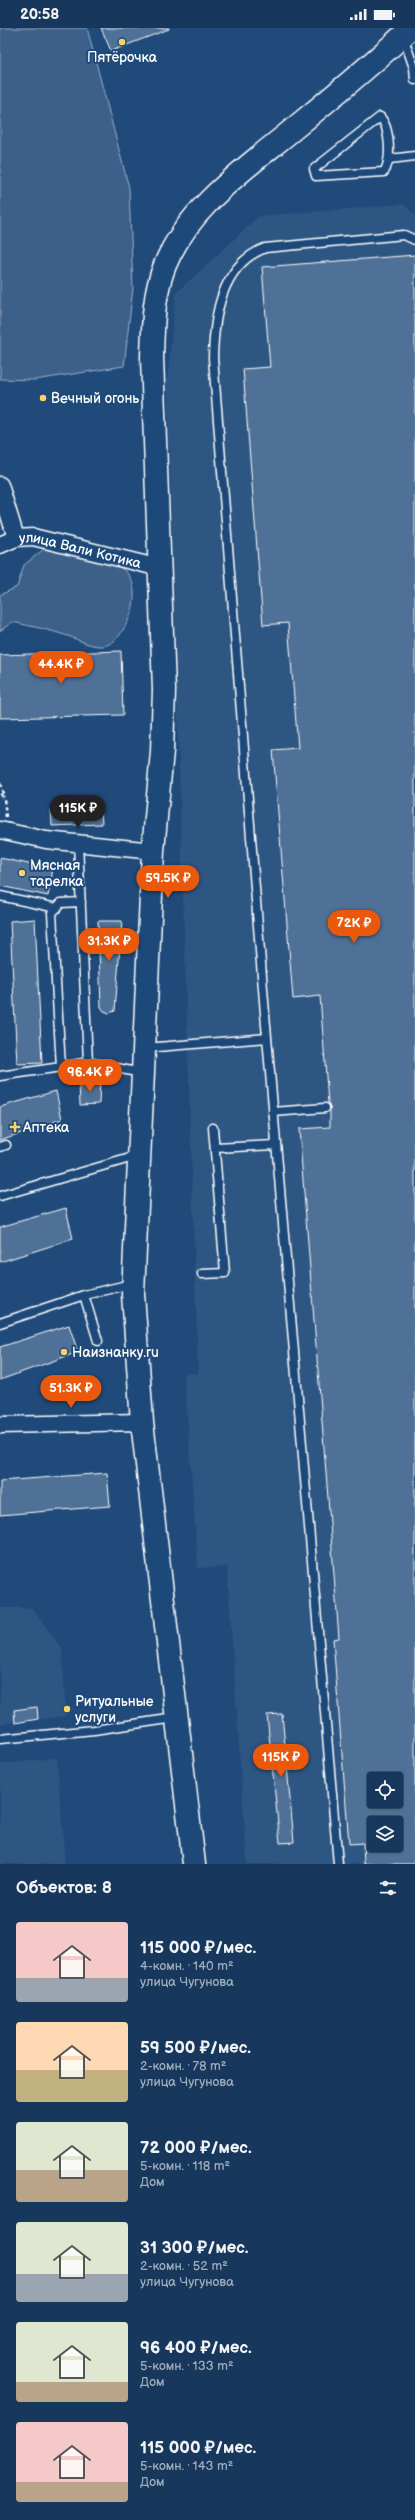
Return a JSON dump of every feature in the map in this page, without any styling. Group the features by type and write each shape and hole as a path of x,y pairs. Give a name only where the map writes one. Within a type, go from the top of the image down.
{"main road":[{"path":"194,1864 142,1422 135,1339 134,1283 153,851 162,751 164,690 152,358 155,303 165,266 186,228 206,204 247,167 407,32"}],"street":[{"path":"0,485 16,538"},
{"name":"улица Вали Котика","path":"0,545 16,538 33,537 160,568"},
{"path":"3,831 46,840 153,851"},
{"path":"0,1425 142,1422"}],"lane":[{"path":"407,32 415,80"},
{"path":"380,117 384,122 390,159 384,172 316,176 313,173 314,169 380,117"},
{"path":"390,159 415,156"},
{"path":"338,1864 267,1038 213,358 214,330 226,285 234,270 255,252 265,248 404,235 415,240"},
{"path":"78,843 88,1062"},
{"path":"0,896 57,908"},
{"path":"61,1067 52,913 61,903 81,902"},
{"path":"145,1048 267,1038"},
{"path":"0,1076 88,1062 144,1073"},
{"path":"273,1112 325,1108"},
{"path":"202,1274 225,1273 213,1128"},
{"path":"215,1148 276,1145"},
{"path":"0,1196 140,1155"},
{"path":"0,1322 84,1295 134,1283"},
{"path":"84,1295 98,1341"},
{"path":"0,1739 94,1730 176,1717"}],"path":[{"path":"0,783 4,798 7,821 3,831"},
{"path":"0,794 4,798"}],"shaded area":[{"path":"0,28 87,28 129,188 133,288 124,366 35,380 0,379"},
{"path":"404,204 415,215 415,1864 247,1864 227,1567 198,1568 184,1374 198,1373 167,382 176,293 259,216"},
{"path":"44,549 103,561 119,567 130,577 134,591 133,607 126,625 112,643 103,646 94,645 54,632 12,622 0,631 0,595 17,587 24,565"},
{"path":"0,1608 32,1608 62,1649 66,1716 0,1724"},
{"path":"57,1758 65,1864 0,1864 0,1764"}],"building":[{"name":"Пятёрочка","path":"101,28 169,28 169,29 111,51"},
{"path":"415,255 415,1864 364,1864 363,1843 349,1844 333,1639 339,1638 299,1129 330,1127 330,1107 328,1103 320,996 293,999 273,750 298,748 288,623 263,625 243,369 270,367 262,267"},
{"path":"121,651 123,715 0,718 0,655"},
{"path":"101,808 102,824 52,826 51,810"},
{"path":"0,858 53,869 48,896 0,886"},
{"path":"35,919 42,1063 17,1064 10,921"},
{"path":"98,921 122,921 115,1011 109,1013 104,1011 101,1007"},
{"path":"100,1080 99,1104 80,1105 79,1082"},
{"path":"56,1091 62,1119 0,1140 0,1107"},
{"path":"66,1208 73,1239 0,1262 0,1227"},
{"path":"69,1325 78,1352 0,1380 0,1347"},
{"path":"107,1473 110,1506 0,1515 0,1481"},
{"path":"37,1707 38,1719 15,1723 14,1710"},
{"path":"282,1714 294,1842 280,1843 267,1715"}],"place":[{"name":"Пятёрочка","path":"122,42"},
{"name":"Вечный огонь","path":"43,398"},
{"name":"Мясная тарелка","path":"22,873"},
{"name":"Аптека","path":"15,1127"},
{"name":"Наизнанку.ru","path":"64,1352"},
{"name":"Ритуальные услуги","path":"67,1709"}]}
